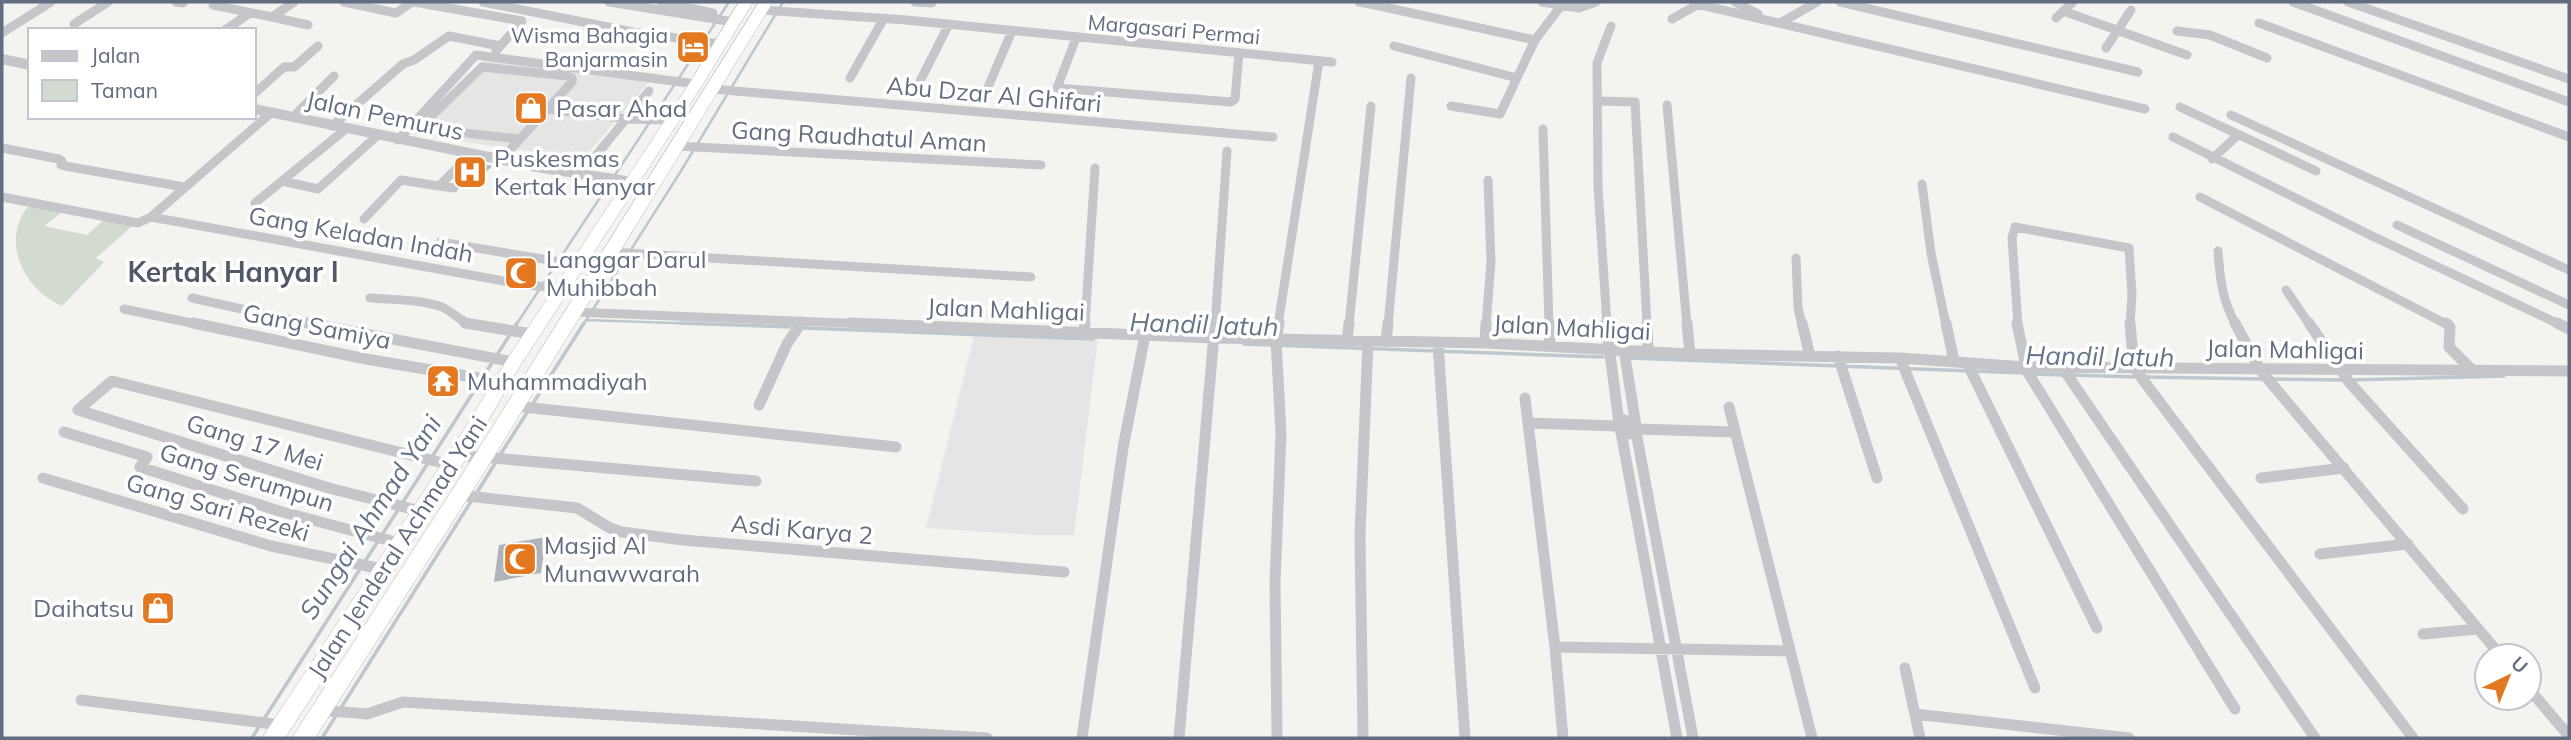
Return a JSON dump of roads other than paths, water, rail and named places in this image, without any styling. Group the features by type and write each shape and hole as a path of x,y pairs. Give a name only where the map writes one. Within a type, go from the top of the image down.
{"highway":[{"name":"Jalan Jenderal Achmad Yani","path":"270,727 386,540 443,460 501,360 617,180 663,120 696,84 709,43 724,18 746,2"},
{"name":"Jalan Jenderal Achmad Yani","path":"303,738 333,711 470,497 676,146 724,90 768,7"}],"street":[{"path":"2,33 51,2"},
{"path":"74,24 108,2"},
{"path":"344,2 396,13 413,2 522,21 490,57"},
{"path":"483,2 633,32 709,43"},
{"path":"609,2 724,18"},
{"path":"661,2 724,18"},
{"path":"915,2 932,3"},
{"path":"1359,2 1535,40"},
{"path":"1542,2 1579,8 1596,2"},
{"path":"1735,2 1770,20"},
{"path":"1780,23 1817,2"},
{"path":"1840,2 2138,72"},
{"path":"2073,2 2059,15 2188,55"},
{"path":"2293,2 2569,102"},
{"path":"2348,2 2569,79"},
{"path":"272,17 292,3"},
{"path":"1672,19 1699,3 2145,110"},
{"path":"213,5 308,25"},
{"path":"1451,106 1496,116 1535,40 1561,6"},
{"name":"Margasari Permai","path":"768,7 786,11 949,24 1332,62"},
{"path":"2353,24 2367,8"},
{"path":"2106,48 2131,10"},
{"path":"228,28 250,13"},
{"path":"850,78 884,18"},
{"path":"2259,23 2569,137"},
{"path":"918,87 949,24"},
{"path":"2204,24 2207,35"},
{"path":"1611,26 1597,63 1598,187 1608,349 1619,427 1677,738"},
{"path":"2167,48 2178,30 2207,35 2267,58"},
{"path":"986,92 1012,31"},
{"path":"332,126 403,64 414,60 449,36 500,46"},
{"path":"1076,38 1057,88 1231,102 1235,99 1240,53"},
{"path":"256,92 284,67 294,67 318,46"},
{"path":"1394,46 1517,78"},
{"path":"402,141 477,55 696,84"},
{"path":"2,59 28,65"},
{"path":"1277,734 1275,583 1281,433 1277,344 1319,61"},
{"path":"402,141 482,67 572,78 572,82 501,160"},
{"path":"293,117 334,76"},
{"path":"1386,342 1410,78"},
{"name":"Abu Dzar Al Ghifari","path":"724,90 1273,137"},
{"path":"580,175 649,91"},
{"path":"1598,102 1635,102 1648,352"},
{"path":"1667,105 1690,354"},
{"path":"1347,341 1371,106"},
{"path":"2180,107 2316,171"},
{"name":"Jalan Pemurus","path":"256,109 402,141 617,180"},
{"path":"548,109 627,119 663,120"},
{"path":"150,217 272,112"},
{"path":"2231,115 2569,270"},
{"path":"255,204 347,128"},
{"path":"419,128 520,139"},
{"path":"1542,129 1550,346"},
{"path":"282,181 318,189 378,135"},
{"path":"2212,159 2238,135"},
{"path":"2173,137 2212,159 2569,329"},
{"name":"Gang Raudhatul Aman","path":"676,146 1041,165"},
{"path":"3,149 59,159 65,166 184,187"},
{"path":"1179,738 1214,342 1227,152"},
{"path":"439,186 471,154"},
{"path":"1084,333 1095,168"},
{"path":"364,219 401,180 454,188"},
{"path":"1485,343 1491,262 1488,180"},
{"path":"1922,184 1931,253 1954,361"},
{"name":"Gang Keladan Indah","path":"2,197 138,223 150,217 526,285 550,286"},
{"path":"2200,197 2439,318 2450,327 2448,347 2475,373"},
{"path":"2397,225 2569,305"},
{"path":"2235,709 2029,373 2017,322 2012,238 2013,228 2017,226 2129,248 2132,295 2129,331 2138,375 2413,738"},
{"path":"440,242 565,263"},
{"path":"2218,251 2221,289 2226,307 2265,376 2489,642"},
{"path":"616,252 1031,277"},
{"path":"1796,258 1798,308 1810,356"},
{"path":"2286,289 2345,377 2463,509"},
{"path":"192,298 501,360"},
{"path":"370,298 437,306 458,317 463,324 520,332"},
{"name":"Gang Samiya","path":"124,309 366,359 489,380"},
{"name":"Jalan Mahligai","path":"579,312 1084,333 1214,342 1277,344 1347,341 1368,346 1386,342 1439,349 1485,343 1690,354 1810,356 1840,364 1903,365 1954,361 1970,370 2029,373 2345,377 2569,372"},
{"path":"759,405 787,345 802,321"},
{"path":"1082,738 1123,448 1144,339"},
{"path":"1363,738 1360,535 1368,346"},
{"path":"1439,349 1465,738"},
{"path":"1624,350 1693,738"},
{"path":"1840,364 1877,478"},
{"path":"1903,365 2035,688"},
{"path":"1970,370 2097,628"},
{"path":"2067,374 2315,738"},
{"name":"Gang 17 Mei","path":"408,508 329,488 78,410 112,381 443,460"},
{"path":"1525,398 1555,647 1563,738"},
{"path":"524,407 896,447"},
{"path":"1729,407 1812,738"},
{"path":"1528,423 1619,427 1629,435 1636,429 1735,432"},
{"name":"Gang Serumpun","path":"64,432 147,457 140,467 279,511 386,540"},
{"path":"443,460 494,459 756,481"},
{"path":"2261,478 2344,468"},
{"name":"Gang Sari Rezeki","path":"43,478 271,546 370,567"},
{"name":"Asdi Karya 2","path":"470,497 577,508 610,528 671,538 1064,572"},
{"path":"2320,554 2408,544"},
{"path":"2423,634 2478,629"},
{"path":"1555,647 1790,651"},
{"path":"1905,668 1920,738"},
{"path":"81,700 270,727"},
{"path":"333,711 367,714 403,702 987,738"},
{"path":"2543,705 2569,736"},
{"path":"1914,714 2129,738"}],"waterway":[{"name":"Sungai Ahmad Yani","path":"516,325 729,2"},
{"name":"Sungai Ahmad Yani","path":"586,320 681,171 783,2"},
{"name":"Handil Jatuh","path":"583,325 586,320"},
{"name":"Handil Jatuh","path":"586,320 731,325"},
{"name":"Sungai Ahmad Yani","path":"532,405 584,323"},
{"name":"Handil Jatuh","path":"680,323 790,327"},
{"name":"Handil Jatuh","path":"804,328 1093,339"},
{"name":"Sungai Ahmad Yani","path":"432,457 511,333"},
{"name":"Handil Jatuh","path":"1244,344 1603,357"},
{"name":"Handil Jatuh","path":"1629,358 2025,373"},
{"name":"Handil Jatuh","path":"2033,374 2063,375"},
{"name":"Handil Jatuh","path":"2071,375 2137,377"},
{"name":"Handil Jatuh","path":"2351,380 2504,376"},
{"name":"Handil Jatuh","path":"2144,377 2263,379"},
{"name":"Handil Jatuh","path":"2270,379 2343,380"},
{"name":"Sungai Ahmad Yani","path":"500,455 528,411"},
{"name":"Sungai Ahmad Yani","path":"476,494 496,462"},
{"name":"Sungai Ahmad Yani","path":"264,719 428,463"},
{"name":"Sungai Ahmad Yani","path":"322,738 472,500"},
{"name":"Sungai Ahmad Yani","path":"252,738 260,725"}],"place":[{"name":"Wisma Bahagia Banjarmasin","path":"693,47"},
{"name":"Pasar Ahad","path":"531,108"},
{"name":"Puskesmas Kertak Hanyar","path":"470,172"},
{"name":"Langgar Darul Muhibbah","path":"521,273"},
{"name":"Muhammadiyah","path":"443,381"},
{"name":"Masjid Al Munawwarah","path":"520,559"},
{"name":"Daihatsu","path":"158,608"}],"district":[{"name":"Kertak Hanyar I","path":"233,271"}]}
